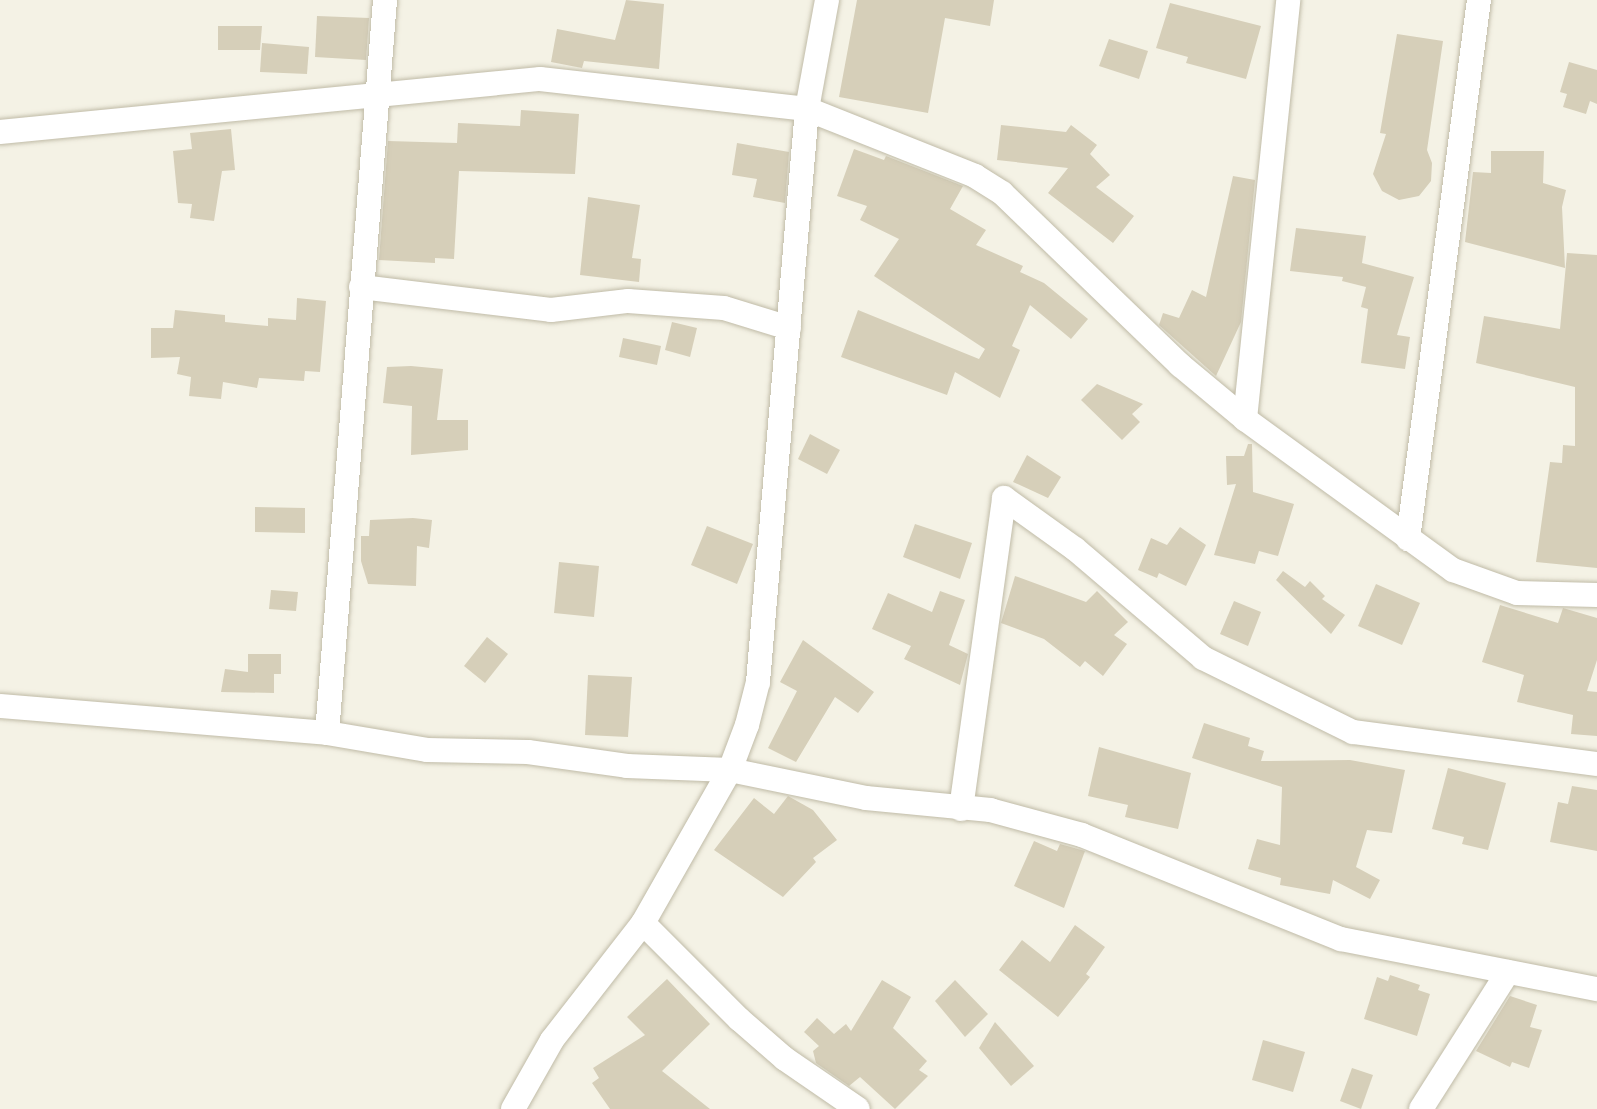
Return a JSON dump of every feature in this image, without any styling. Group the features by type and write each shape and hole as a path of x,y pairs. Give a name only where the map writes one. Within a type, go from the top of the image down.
{"street":[{"path":"327,733 385,0"},
{"path":"513,1109 552,1040 643,923 730,770 758,682 807,109 827,0"},
{"path":"1245,419 1288,0"},
{"path":"1408,539 1479,0"},
{"path":"0,132 540,78 807,109 975,176 1002,193 1180,365 1245,419 1408,539 1454,570 1517,593 1597,595"},
{"path":"361,287 551,310 628,301 724,308 789,328"},
{"path":"961,809 1004,498 1075,549 1203,658 1353,732 1597,764"},
{"path":"0,706 327,733 427,750 528,752 627,766 730,770 866,798 1035,820 1082,835 1341,939 1597,989"},
{"path":"643,923 739,1019 785,1059 858,1109"},
{"path":"1421,1109 1508,972"}],"building":[{"path":"626,0 664,4 659,69 584,61 582,68 551,62 557,29 615,40"},
{"path":"857,0 994,0 990,26 945,18 928,113 839,97"},
{"path":"1170,3 1261,26 1246,79 1186,63 1188,57 1156,48"},
{"path":"317,16 369,18 366,60 315,57"},
{"path":"218,26 262,26 260,50 218,50"},
{"path":"1397,34 1443,41 1427,150 1432,163 1431,181 1419,196 1399,200 1382,191 1373,174 1386,134 1380,133"},
{"path":"1109,39 1148,51 1139,79 1099,66"},
{"path":"262,43 309,47 307,74 260,72"},
{"path":"1569,62 1597,70 1597,104 1590,101 1586,114 1563,107 1567,94 1560,92"},
{"path":"521,110 579,114 575,174 459,171 454,259 435,258 435,263 379,260 388,141 457,143 458,123 520,126"},
{"path":"1001,125 1066,132 1071,125 1097,145 1090,154 1110,175 1096,187 1134,216 1113,243 1048,193 1068,168 997,160"},
{"path":"231,129 235,170 222,171 214,221 190,218 192,204 178,203 173,151 192,149 190,133"},
{"path":"737,143 789,152 785,203 753,197 757,179 732,175"},
{"path":"854,149 884,160 886,156 963,186 950,209 986,230 976,245 1023,266 1020,272 1044,283 1088,319 1071,339 1030,305 1012,346 1020,350 1000,398 955,372 947,395 841,357 858,310 979,359 985,349 874,276 899,239 860,220 867,206 837,196"},
{"path":"1491,151 1544,151 1543,183 1566,190 1562,207 1565,268 1465,242 1473,172 1491,173"},
{"path":"1233,176 1255,180 1241,322 1216,376 1159,325 1163,313 1179,318 1192,290 1206,297"},
{"path":"588,197 640,205 632,258 641,259 639,282 580,275"},
{"path":"1296,228 1366,236 1362,263 1414,277 1397,335 1410,337 1405,369 1361,363 1368,309 1361,307 1366,287 1342,281 1343,277 1290,271"},
{"path":"1567,253 1597,255 1597,568 1536,562 1550,462 1562,463 1563,445 1575,446 1575,387 1476,363 1484,316 1560,329"},
{"path":"297,298 326,301 320,372 305,371 304,381 259,378 257,388 223,382 221,399 189,396 191,377 177,374 180,357 151,358 151,328 173,328 175,310 225,315 225,322 268,326 268,318 296,320"},
{"path":"672,322 697,328 690,357 665,350"},
{"path":"623,338 661,346 657,365 619,357"},
{"path":"411,366 443,369 437,420 468,420 468,450 411,455 412,406 383,403 387,367"},
{"path":"1097,384 1143,404 1132,414 1140,422 1122,440 1081,400"},
{"path":"810,434 840,450 827,474 798,459"},
{"path":"1248,444 1252,444 1253,492 1294,504 1278,556 1259,551 1255,564 1214,555 1236,484 1227,485 1226,456 1244,456"},
{"path":"1027,455 1061,477 1048,498 1013,482"},
{"path":"255,507 305,508 305,533 255,532"},
{"path":"413,518 432,520 429,548 417,546 416,586 368,584 361,561 361,536 369,536 370,520"},
{"path":"915,524 972,543 960,579 903,557"},
{"path":"707,526 753,544 737,584 691,565"},
{"path":"1180,527 1206,545 1186,586 1159,573 1157,578 1138,570 1151,538 1167,545"},
{"path":"559,562 599,566 594,617 554,613"},
{"path":"1283,571 1305,587 1310,581 1325,596 1322,599 1345,615 1331,634 1276,580"},
{"path":"1015,576 1086,602 1097,591 1128,622 1114,635 1127,644 1103,676 1085,661 1080,667 1044,639 1001,623"},
{"path":"1376,584 1420,603 1402,645 1358,626"},
{"path":"271,590 298,592 296,611 269,609"},
{"path":"940,591 965,600 949,645 968,654 960,685 904,659 911,646 872,629 888,593 932,612"},
{"path":"1234,601 1261,612 1248,646 1220,634"},
{"path":"1500,605 1558,623 1563,608 1597,618 1597,660 1587,691 1597,692 1597,736 1571,734 1573,715 1517,702 1524,675 1482,662"},
{"path":"487,637 508,654 485,683 464,666"},
{"path":"803,640 874,692 858,713 835,697 796,762 768,748 797,691 780,682"},
{"path":"248,654 281,654 281,674 274,674 274,693 221,692 225,669 248,672"},
{"path":"588,675 632,677 628,737 585,735"},
{"path":"1204,723 1250,738 1248,746 1264,751 1261,761 1350,760 1405,770 1392,833 1367,830 1356,867 1380,880 1370,899 1333,880 1330,894 1280,885 1281,878 1248,869 1257,839 1280,845 1282,787 1192,758"},
{"path":"1099,747 1191,773 1178,829 1125,817 1128,805 1088,796"},
{"path":"1448,768 1506,783 1488,850 1462,844 1464,837 1432,829"},
{"path":"1572,786 1597,790 1597,851 1550,842 1558,802 1568,804"},
{"path":"788,796 813,810 837,840 813,858 816,862 783,897 714,850 754,798 774,814"},
{"path":"1034,841 1057,851 1060,844 1085,851 1064,908 1014,886"},
{"path":"1075,925 1105,947 1086,974 1090,977 1058,1017 999,970 1022,940 1050,962"},
{"path":"1390,975 1420,985 1418,990 1430,994 1417,1036 1364,1019 1377,977 1388,981"},
{"path":"667,979 710,1024 662,1071 710,1109 610,1109 592,1083 599,1078 593,1068 645,1035 627,1017"},
{"path":"882,980 911,997 893,1028 927,1061 919,1070 928,1076 895,1109 860,1077 849,1086 816,1063 813,1051 819,1046 804,1032 817,1018 834,1034 846,1024 851,1031"},
{"path":"955,980 988,1014 965,1037 935,1001"},
{"path":"1510,996 1537,1005 1530,1027 1542,1030 1529,1068 1512,1062 1510,1067 1476,1051"},
{"path":"995,1022 1034,1066 1011,1086 979,1048"},
{"path":"1263,1040 1305,1052 1293,1092 1252,1080"},
{"path":"1352,1068 1373,1075 1361,1109 1340,1101"}]}
